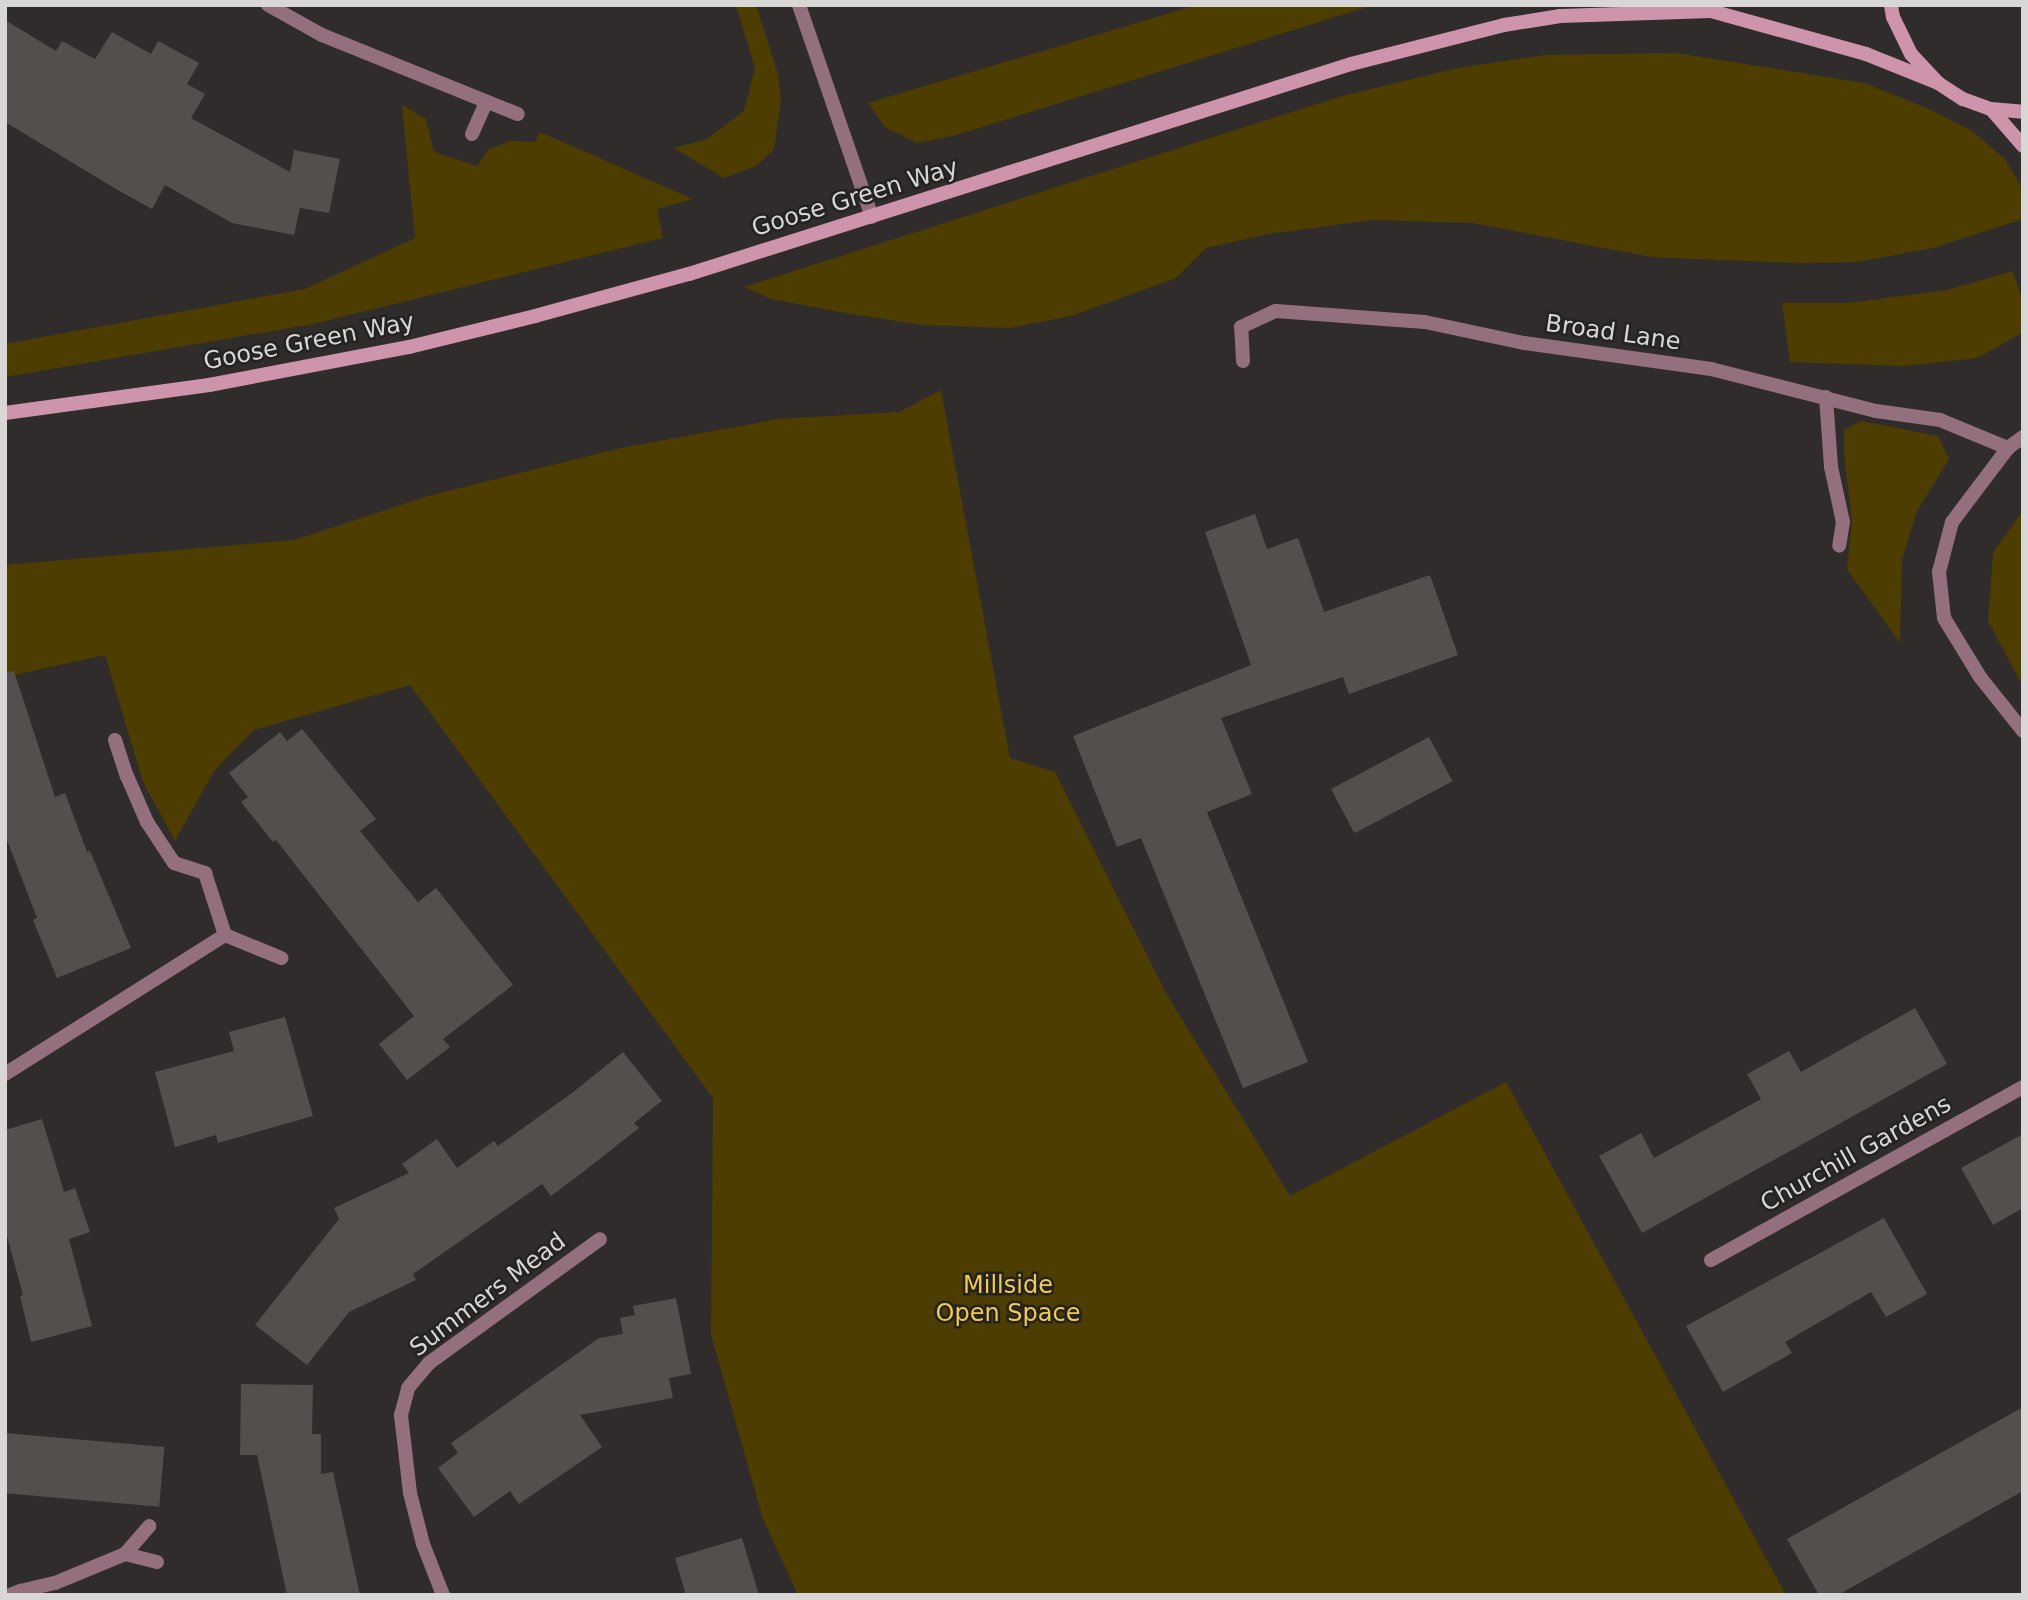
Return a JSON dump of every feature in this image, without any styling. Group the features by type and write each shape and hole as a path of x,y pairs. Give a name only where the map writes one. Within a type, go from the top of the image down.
{"main road":[{"name":"Goose Green Way","path":"5,413 209,385 410,347 689,274 1352,64 1434,41 1560,16 1711,11 1731,5"},
{"path":"1891,5 1893,17 1910,54 1938,83 1963,99 1991,109 2023,112"},
{"name":"Goose Green Way","path":"1711,11 1844,47 1938,83"},
{"path":"1991,109 2023,146"}],"street":[{"path":"268,5 322,35 518,114"},
{"path":"799,5 872,218"},
{"path":"472,134 486,103"},
{"name":"Broad Lane","path":"1243,360 1241,327 1276,311 1425,322 1524,343 1711,369 1876,411 1940,420 2008,448"},
{"path":"1826,397 1831,467 1843,522 1839,546"},
{"path":"2023,436 2008,448 1952,522 1939,572 1944,618 1980,677 2023,731"},
{"path":"115,740 147,822 174,863 205,873 225,935 281,958"},
{"path":"5,1074 225,935"},
{"name":"Churchill Gardens","path":"1712,1261 2023,1087"},
{"name":"Summers Mead","path":"443,1595 423,1544 410,1493 401,1415 408,1388 429,1363 600,1239"},
{"path":"15,1593 55,1583 125,1554 149,1526"},
{"path":"125,1554 157,1562"}],"green space":[{"path":"736,5 756,5 778,74 781,100 774,149 756,166 724,178 674,148 707,139 744,111 755,68"},
{"path":"1197,5 1374,5 953,136 917,143 885,127 868,103"},
{"path":"1676,53 1864,83 1927,108 1972,131 2005,159 2023,190 2023,219 1933,248 1857,262 1800,263 1651,257 1473,223 1372,220 1268,234 1206,248 1176,278 1071,316 1010,328 923,325 851,314 771,299 744,287 1342,96 1458,68 1545,55"},
{"path":"402,105 426,119 434,152 477,166 488,150 510,141 535,142 540,132 693,199 657,209 663,238 313,324 5,377 5,344 305,289 415,238"},
{"path":"2013,271 2023,303 2023,332 1978,358 1903,366 1790,362 1782,303 1849,303 1947,290"},
{"name":"Millside Open Space","path":"941,390 1010,758 1055,772 1166,993 1290,1196 1506,1082 1786,1595 798,1595 763,1519 711,1335 713,1098 410,685 254,730 214,771 175,841 143,782 105,655 5,677 5,565 295,540 428,496 621,448 779,419 899,412"},
{"path":"1861,421 1938,436 1949,459 1917,511 1902,559 1900,643 1847,569 1852,521 1844,454 1844,430"},
{"path":"2023,510 2023,687 1988,621 1993,553"}],"building":[{"path":"5,20 56,51 62,41 95,59 112,32 151,54 158,41 199,63 187,84 205,94 191,118 290,172 294,150 340,159 329,213 300,208 294,235 232,223 165,185 152,209 116,189 5,122"},
{"path":"1255,514 1267,549 1298,538 1324,612 1430,575 1458,655 1349,694 1343,677 1221,718 1252,794 1207,812 1308,1062 1243,1088 1141,838 1117,847 1073,736 1251,665 1205,532"},
{"path":"14,671 55,797 65,793 87,852 90,851 131,948 57,978 33,920 37,918 5,835 5,672"},
{"path":"302,729 376,819 360,831 418,902 436,888 513,985 443,1039 450,1047 407,1080 379,1044 414,1016 276,840 273,842 241,802 248,797 229,773 280,732 287,741"},
{"path":"1429,737 1452,781 1354,833 1331,789"},
{"path":"1915,1008 1947,1064 1642,1233 1599,1156 1641,1133 1654,1158 1761,1099 1747,1074 1789,1051 1801,1072"},
{"path":"285,1017 313,1116 218,1143 216,1135 175,1147 155,1072 234,1051 229,1032"},
{"path":"623,1052 662,1101 634,1123 639,1128 551,1196 542,1184 413,1274 416,1280 349,1312 307,1365 255,1325 339,1219 334,1208 409,1173 402,1164 437,1139 457,1168 494,1141 498,1146 572,1093"},
{"path":"42,1119 64,1192 75,1188 90,1232 69,1239 92,1326 31,1342 20,1296 23,1295 5,1229 5,1130"},
{"path":"2023,1134 2023,1208 1993,1225 1961,1168"},
{"path":"1884,1218 1927,1294 1886,1317 1871,1292 1785,1342 1792,1353 1723,1392 1686,1326"},
{"path":"676,1298 691,1374 669,1378 673,1398 580,1415 602,1447 519,1504 510,1491 474,1517 438,1468 458,1453 451,1443 599,1338 623,1334 620,1318 635,1315 633,1306"},
{"path":"241,1384 313,1385 312,1434 321,1434 321,1474 333,1472 360,1595 287,1595 257,1455 240,1455"},
{"path":"2023,1407 2023,1491 1838,1595 1819,1595 1787,1539"},
{"path":"5,1433 164,1447 159,1507 5,1493"},
{"path":"742,1538 759,1595 686,1595 675,1558"}]}
